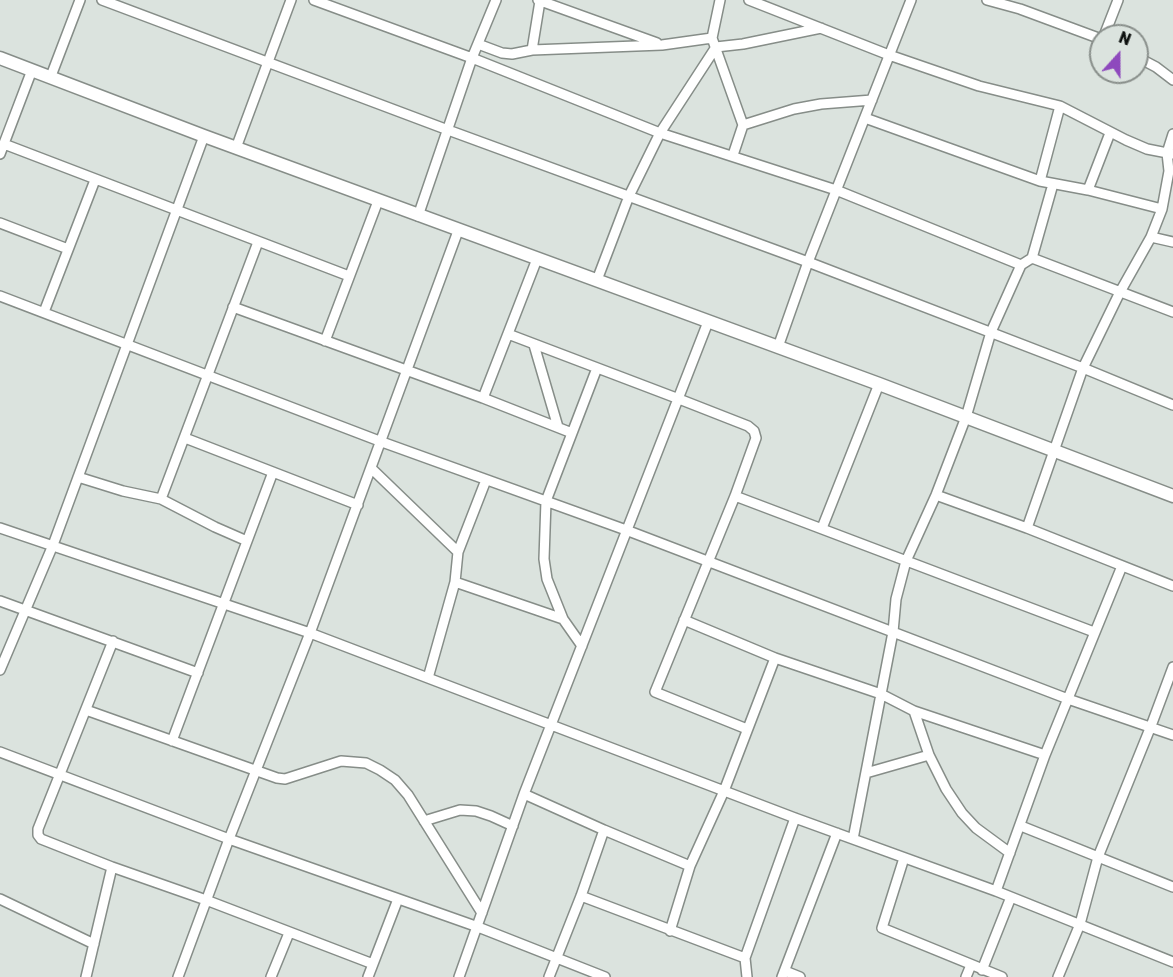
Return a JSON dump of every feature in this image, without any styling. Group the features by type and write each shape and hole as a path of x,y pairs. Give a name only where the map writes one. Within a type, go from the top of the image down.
{"street":[{"path":"51,76 80,0"},
{"path":"102,0 808,262 1173,405"},
{"path":"236,148 291,0"},
{"path":"314,0 472,58 660,133 836,190 1021,265"},
{"path":"418,216 472,58 496,0"},
{"path":"532,50 539,0 662,45"},
{"path":"597,280 629,196 660,133 714,43 720,0"},
{"path":"749,0 889,55 979,86 1060,106 1110,133 1147,149 1170,154"},
{"path":"778,347 808,262 911,0"},
{"path":"987,0 1020,9 1089,35"},
{"path":"1109,24 1118,0"},
{"path":"478,44 502,53 512,54 532,50 714,43 744,44 820,28"},
{"path":"714,43 743,125 733,155"},
{"path":"0,58 458,231 879,384 1173,496"},
{"path":"1149,64 1173,80"},
{"path":"0,154 32,70"},
{"path":"743,125 803,107 872,100"},
{"path":"1040,181 1060,106"},
{"path":"865,118 1040,181 1088,190 1162,209"},
{"path":"1088,190 1110,133"},
{"path":"1027,528 1083,368 1120,292 1151,237 1162,209 1171,172 1170,154 1173,134"},
{"path":"0,670 53,545 204,136"},
{"path":"4,144 349,276"},
{"path":"44,312 95,180"},
{"path":"853,839 893,632 896,600 906,561 936,495 966,417 991,332 1021,265 1032,258 1053,184"},
{"path":"325,341 378,201"},
{"path":"0,223 68,249"},
{"path":"178,977 372,469 458,231"},
{"path":"1151,237 1173,242"},
{"path":"161,499 258,242"},
{"path":"1032,258 1173,312"},
{"path":"483,398 537,259"},
{"path":"0,296 382,442 626,530 1068,699 1173,735"},
{"path":"233,307 483,398 572,433"},
{"path":"459,977 524,794 708,322"},
{"path":"508,334 748,426 754,431 756,438 735,496 654,692 747,729"},
{"path":"534,345 558,427"},
{"path":"582,646 563,619 547,579 543,538 546,501 597,368"},
{"path":"822,528 879,384"},
{"path":"185,438 358,505"},
{"path":"372,469 458,552"},
{"path":"172,741 273,472"},
{"path":"78,477 123,491 161,499 247,541"},
{"path":"428,678 455,582 458,552 486,480"},
{"path":"936,495 1027,528 1173,586"},
{"path":"735,496 1094,632"},
{"path":"0,528 310,633 795,818 996,891 1173,962"},
{"path":"996,891 1045,755 1122,567"},
{"path":"455,582 563,619"},
{"path":"0,602 198,673"},
{"path":"684,620 775,658 881,694 914,711 1045,755"},
{"path":"113,641 38,829 41,839 373,964"},
{"path":"670,931 690,866 724,791 775,658"},
{"path":"1058,977 1080,924 1098,857 1173,667"},
{"path":"86,710 257,772 285,779 341,761 366,763 380,770 395,780 408,795 482,912"},
{"path":"914,711 929,755 946,789 962,813 976,828 1010,854"},
{"path":"0,752 229,839 478,927 605,977"},
{"path":"866,773 929,755"},
{"path":"524,794 690,866"},
{"path":"424,821 460,810 476,811 513,826"},
{"path":"747,977 745,958 795,818"},
{"path":"1021,826 1173,887"},
{"path":"549,977 604,830"},
{"path":"800,977 784,974 837,833"},
{"path":"904,858 882,928 1002,977"},
{"path":"86,977 112,867"},
{"path":"581,896 745,958"},
{"path":"982,970 1011,897"},
{"path":"0,899 94,944"},
{"path":"368,977 398,899"},
{"path":"272,977 289,933"},
{"path":"966,977 971,965"}]}
